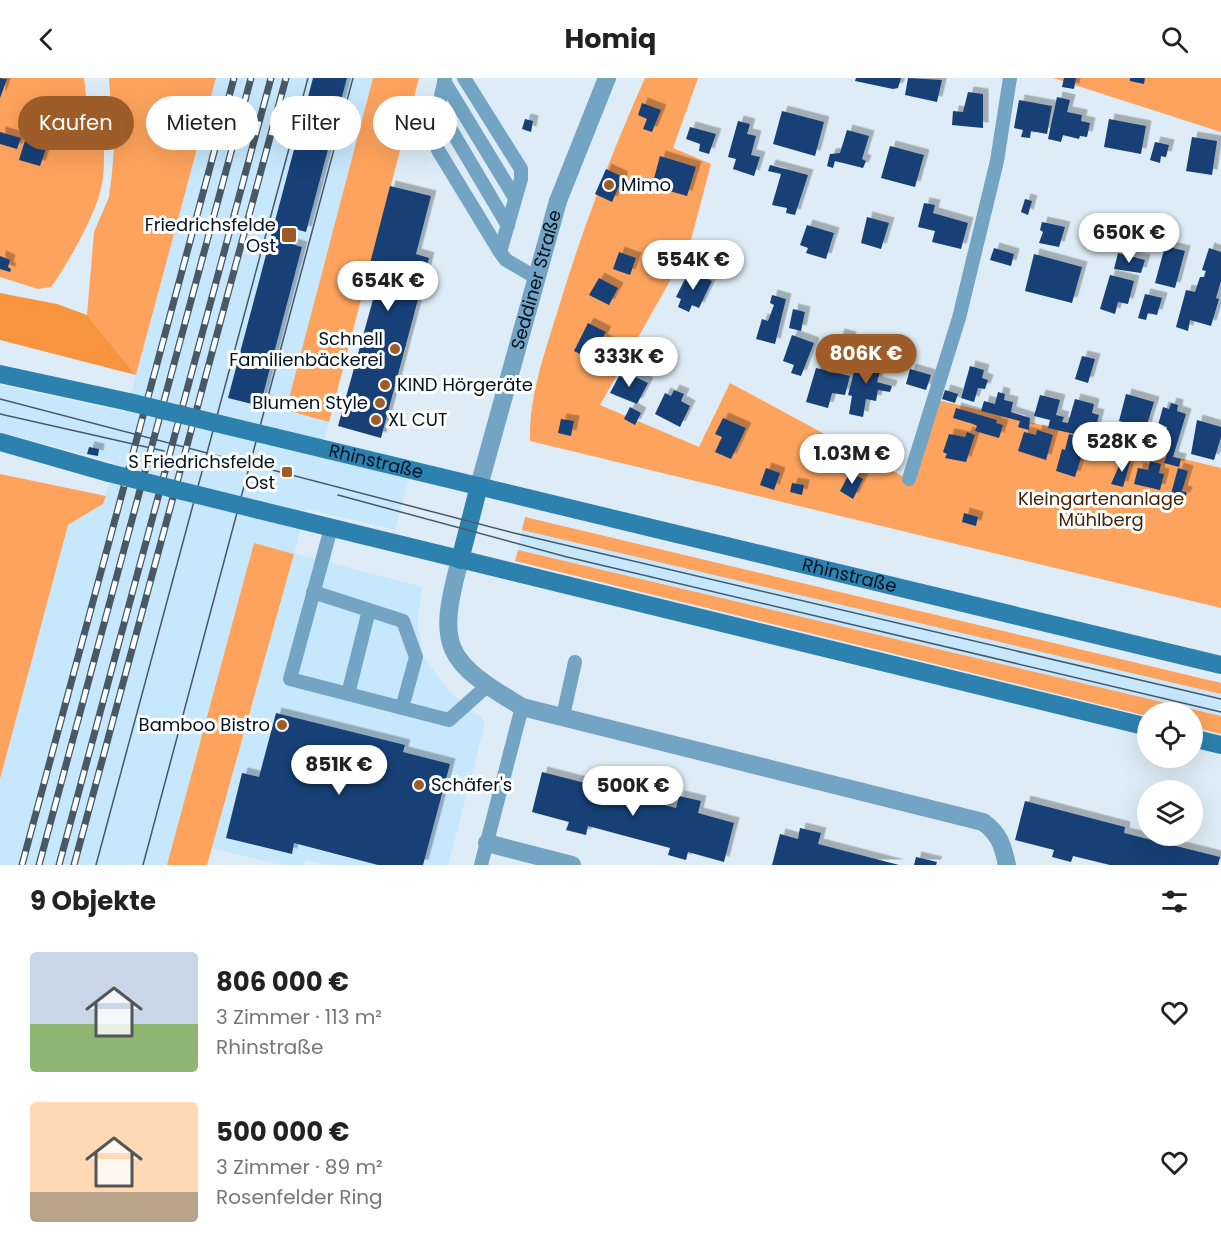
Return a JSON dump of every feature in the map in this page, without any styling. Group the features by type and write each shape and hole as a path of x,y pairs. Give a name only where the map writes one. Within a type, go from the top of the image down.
{"main road":[{"name":"Rhinstraße","path":"0,374 129,402 1221,665"},
{"path":"0,442 109,473 1137,724"},
{"path":"460,560 479,486"},
{"path":"1203,741 1221,745"}],"street":[{"name":"Seddiner Straße","path":"479,486 558,201 607,78"},
{"path":"460,560 449,600 447,637 464,668 487,686 522,707 982,822 995,830 1002,843 1008,865"},
{"path":"487,843 572,865"}],"lane":[{"path":"464,78 521,169 516,198 500,252"},
{"path":"909,479 959,318 997,161 1010,78"},
{"path":"445,79 516,198"},
{"path":"440,96 445,79"},
{"path":"457,140 508,226"},
{"path":"438,150 506,260 535,278"},
{"path":"331,528 290,679 449,720 487,686"},
{"path":"313,592 404,621 416,657 402,708"},
{"path":"348,694 369,610"},
{"path":"563,716 575,662"},
{"path":"481,865 522,707"}],"shaded area":[{"path":"216,78 373,78 361,124 361,96 270,96 270,150 354,150 286,410 329,422 320,456 409,477 395,530 306,509 294,553 422,587 417,625 424,657 450,693 481,717 485,724 448,865 325,865 306,860 304,865 282,865 211,848 294,554 254,543 167,865 0,865 0,779 68,525 103,504 114,462 0,432 0,385 126,412 197,150 258,150 258,96 211,96"},
{"path":"0,293 57,304 87,315 136,375 0,340"},
{"path":"522,530 1221,694 1221,716 1203,712 1203,702 1162,702 518,550"}],"green space":[{"path":"0,78 84,78 86,96 18,96 18,150 104,150 101,190 91,218 51,287 38,289 0,277"},
{"path":"109,78 216,78 211,96 146,96 146,150 197,150 136,375 87,315 94,232 109,197 114,150 134,150 134,96 110,96"},
{"path":"373,78 419,78 414,96 373,96 373,150 400,150 329,422 286,410 354,150 361,150 361,124"},
{"name":"Kleingartenanlage Mühlberg","path":"645,78 698,78 673,148 711,164 689,247 600,405 699,447 730,383 908,479 934,399 1221,468 1221,608 530,441 532,408 538,376 566,283 597,194"},
{"path":"1053,78 1221,78 1221,132"},
{"path":"0,474 106,496 103,504 68,525 0,779"},
{"path":"525,517 1221,683 1221,694 522,530"},
{"path":"254,543 294,554 207,865 167,865"},
{"path":"518,550 1162,702 1137,702 1137,714 515,561"},
{"path":"1203,712 1221,716 1221,734 1203,730"}],"building":[{"path":"0,78 7,79 0,98"},
{"path":"313,78 347,78 342,96 308,96"},
{"path":"856,78 901,78 898,88 893,89 855,81"},
{"path":"908,78 942,80 937,102 905,95"},
{"path":"1064,78 1076,78 1074,89 1062,87"},
{"path":"1130,78 1145,78 1144,84 1130,81"},
{"path":"968,92 983,94 983,128 952,125 953,111 963,112"},
{"path":"1057,97 1070,100 1067,112 1082,115 1081,121 1090,123 1087,137 1080,136 1079,139 1063,135 1061,142 1048,139"},
{"path":"1019,100 1052,106 1047,134 1031,131 1030,138 1021,137 1023,130 1014,128"},
{"path":"642,103 661,110 652,132 643,129 647,119 638,115"},
{"path":"782,111 824,122 815,156 773,144"},
{"path":"525,119 533,121 531,132 522,129"},
{"path":"1109,119 1146,126 1141,154 1104,147"},
{"path":"738,121 750,124 747,134 756,136 751,155 760,157 754,176 733,169 736,159 728,157"},
{"path":"690,127 716,134 709,154 699,151 700,144 686,139"},
{"path":"847,130 869,136 862,159 866,161 863,168 835,161 833,168 827,166 830,154 840,153"},
{"path":"0,132 18,137 17,149 0,144"},
{"path":"1192,137 1217,141 1212,175 1186,171"},
{"path":"1155,142 1169,145 1166,157 1161,156 1160,163 1150,160"},
{"path":"890,146 924,155 915,187 881,178"},
{"path":"22,150 46,150 40,166 19,160"},
{"path":"294,150 328,150 306,232 285,226 281,241 302,247 260,406 228,398"},
{"path":"660,156 696,167 687,196 652,186"},
{"path":"770,165 808,175 795,215 786,213 787,208 772,205 781,174 768,171"},
{"name":"Mimo","path":"606,169 623,177 612,202 595,194"},
{"path":"390,186 431,196 416,254 429,258 381,438 338,426 379,278 367,275"},
{"path":"1025,199 1032,201 1028,215 1021,212"},
{"path":"924,203 935,205 933,213 968,223 961,249 932,242 935,231 918,227"},
{"path":"867,217 889,223 881,249 861,243"},
{"path":"1042,222 1065,227 1059,247 1039,243 1043,232 1040,230"},
{"path":"807,225 834,233 826,259 806,253 808,248 800,245"},
{"path":"1165,246 1185,251 1175,288 1155,283"},
{"path":"994,248 1014,254 1011,266 990,260"},
{"path":"1209,248 1221,252 1221,281 1216,298 1219,299 1211,326 1190,320 1188,331 1176,327 1186,290 1195,292 1200,277 1204,277 1206,271 1202,270"},
{"path":"619,252 636,258 630,275 613,269"},
{"path":"1118,253 1145,260 1141,273 1114,269"},
{"path":"1034,254 1082,267 1072,303 1025,291"},
{"path":"0,256 10,260 8,267 11,269 10,272 0,269"},
{"path":"685,256 707,262 704,273 681,268"},
{"path":"689,271 712,281 699,308 692,305 689,312 678,307 681,299 676,297"},
{"path":"1110,275 1134,281 1128,304 1118,302 1115,314 1100,309"},
{"path":"599,278 618,288 609,305 589,295"},
{"path":"1145,294 1162,298 1157,315 1148,313 1146,320 1138,318"},
{"path":"772,295 786,299 775,344 756,339 762,319 768,321 774,305 770,303"},
{"path":"793,309 805,312 801,331 789,328"},
{"path":"588,323 606,332 602,339 610,343 600,364 574,351"},
{"path":"839,334 851,337 846,355 834,352"},
{"path":"792,335 814,343 801,376 791,373 794,365 783,361"},
{"path":"866,353 878,356 877,360 883,362 877,382 892,386 890,392 878,390 876,401 866,399 863,417 849,414 852,396 848,395 855,368 861,370"},
{"path":"1082,356 1095,359 1088,383 1075,379"},
{"path":"970,366 984,370 982,378 988,380 985,389 978,388 974,402 961,398"},
{"path":"816,368 850,376 845,395 832,393 828,408 806,402"},
{"path":"910,369 931,375 926,390 906,384"},
{"path":"625,372 648,383 637,404 610,393 619,376 623,377"},
{"path":"674,390 684,394 681,401 690,406 680,427 655,414 665,393 671,396"},
{"path":"945,390 958,394 955,403 942,399"},
{"path":"998,392 1005,394 1004,400 1013,402 1011,412 1030,418 1029,430 1018,427 1020,421 981,411 984,401 995,404"},
{"path":"1126,394 1154,402 1146,428 1119,421"},
{"path":"1040,395 1060,400 1056,415 1064,417 1062,422 1068,423 1075,399 1094,404 1092,413 1099,415 1095,430 1120,437 1118,444 1048,428 1050,420 1034,416"},
{"path":"1171,403 1178,405 1177,411 1186,414 1173,457 1181,459 1179,467 1164,463 1168,450 1155,446 1158,438 1163,440 1167,427 1158,425 1163,407 1169,409"},
{"path":"630,407 641,413 635,425 624,419"},
{"path":"956,408 997,420 996,423 1003,425 999,438 975,431 977,426 953,418"},
{"path":"723,418 746,428 731,459 715,452 722,437 715,434"},
{"path":"561,419 574,421 571,436 558,433"},
{"path":"1197,420 1221,427 1221,437 1214,460 1191,454"},
{"path":"1037,430 1053,435 1046,460 1018,451 1024,432 1036,435"},
{"path":"967,432 975,435 966,462 945,458 947,454 943,452 949,434 965,437"},
{"path":"1069,434 1087,439 1075,477 1056,471"},
{"path":"89,447 99,449 98,456 87,454"},
{"path":"1123,457 1131,459 1123,487 1111,484"},
{"path":"1150,461 1161,464 1159,473 1164,474 1160,490 1134,484 1138,468 1148,470"},
{"path":"766,468 780,473 774,490 760,485"},
{"path":"1178,468 1188,471 1182,491 1187,492 1185,498 1171,494"},
{"path":"850,472 863,479 853,499 840,491"},
{"path":"792,483 804,485 802,495 790,492"},
{"path":"964,513 978,517 976,526 962,522"},
{"path":"276,713 405,745 403,752 450,764 423,865 378,865 294,843 292,854 226,838 242,773 259,777"},
{"path":"542,772 597,786 600,776 621,781 618,793 676,808 679,796 701,801 698,813 734,823 724,862 688,852 686,860 668,855 670,848 588,826 586,835 566,830 569,822 532,812"},
{"path":"1025,801 1125,827 1124,833 1137,836 1137,846 1176,846 1220,857 1218,865 1110,865 1073,856 1071,862 1052,857 1054,850 1015,840"},
{"path":"800,828 821,833 818,844 899,865 772,865 780,834 798,839"},
{"path":"916,857 937,862 936,865 914,865"}],"tram line":[{"path":"96,865 308,78"},
{"path":"143,865 353,78"},
{"path":"0,399 514,533 1221,699"},
{"path":"0,414 164,451"},
{"path":"338,495 567,557 1221,712"}],"railway":[{"path":"22,865 234,78"},
{"path":"39,865 251,78"},
{"path":"59,865 271,78"},
{"path":"74,865 286,78"}],"place":[{"name":"Mimo","path":"609,185"},
{"name":"Friedrichsfelde Ost","path":"289,235"},
{"name":"Schnell Familienbäckerei","path":"395,349"},
{"name":"KIND Hörgeräte","path":"385,385"},
{"name":"Blumen Style","path":"380,403"},
{"name":"XL CUT","path":"376,420"},
{"name":"S Friedrichsfelde Ost","path":"287,472"},
{"name":"Bamboo Bistro","path":"282,725"},
{"name":"Schäfer's","path":"419,785"}]}
